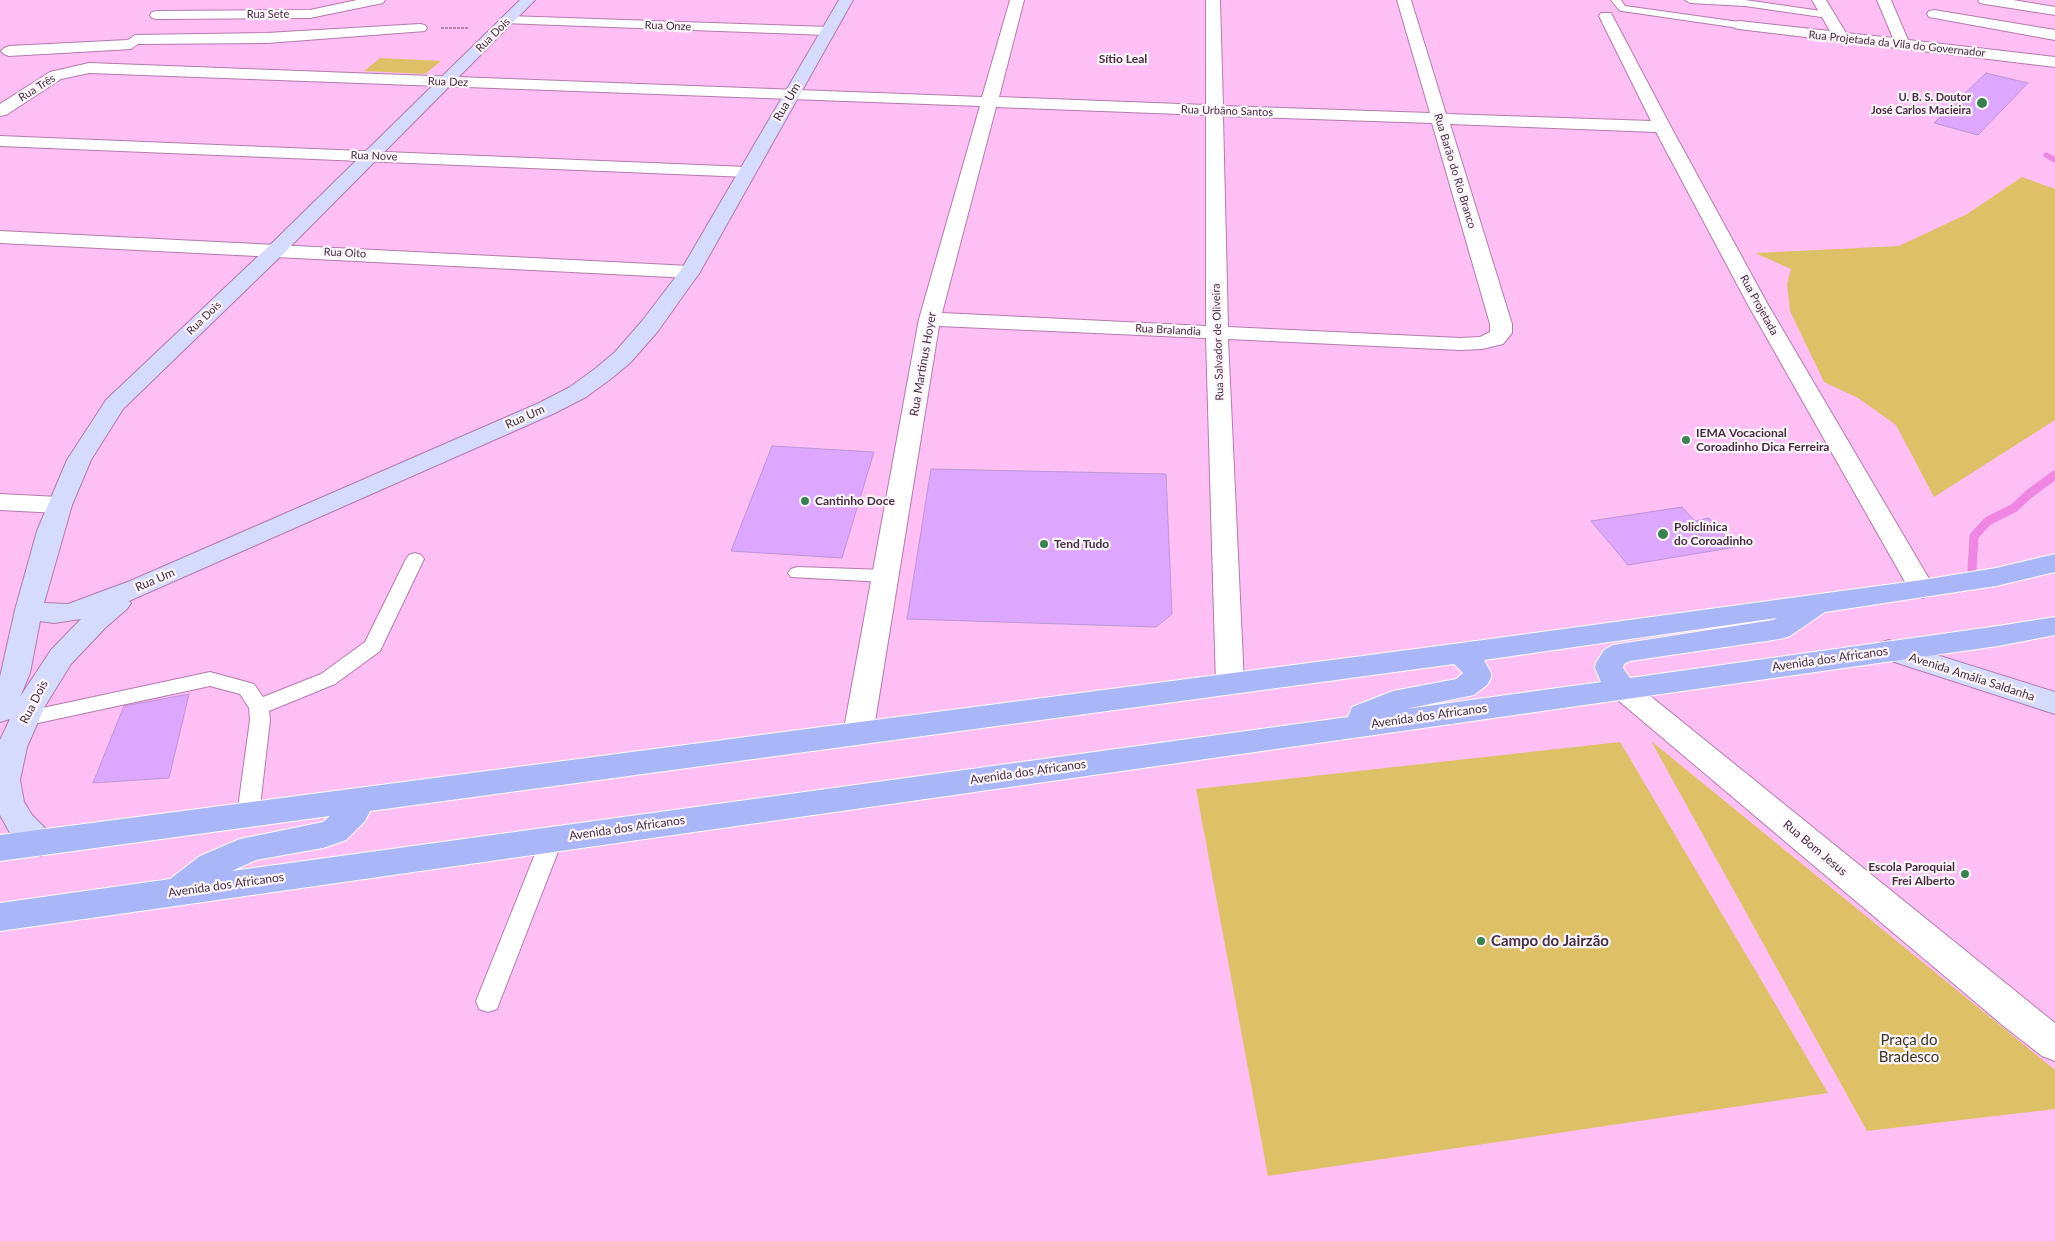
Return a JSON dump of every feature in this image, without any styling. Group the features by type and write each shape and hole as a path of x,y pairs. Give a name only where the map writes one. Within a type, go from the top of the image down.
{"main road":[{"name":"Rua Dois","path":"40,842 22,824 9,803 5,780 12,746 7,711 29,610 50,532 59,505 79,460 114,405 276,250 528,0"},
{"name":"Rua Um","path":"29,610 54,614 69,613 139,588 504,428 578,392 623,357 650,326 690,272 846,0"},
{"path":"0,848 1461,654 1922,589 1996,577 2055,563"},
{"name":"Rua Dois","path":"7,711 45,680 72,644 96,620 139,588"},
{"path":"1623,689 1609,668 1614,657 1623,652 1780,629 1824,602"},
{"name":"Avenida dos Africanos","path":"0,917 1998,636 2055,626"},
{"name":"Avenida Amália Saldanha","path":"1889,650 2055,703"},
{"path":"1327,730 1403,698 1464,688 1477,678 1477,673 1461,654"},
{"path":"178,892 212,865 251,848 323,835 335,831 354,812 353,801"}],"street":[{"path":"130,45 170,0"},
{"path":"254,14 266,0"},
{"name":"Rua Sete","path":"158,15 310,14 378,0"},
{"name":"Rua Martinus Hoyer","path":"858,734 930,319 1016,0"},
{"name":"Rua Salvador de Oliveira","path":"1213,0 1217,332 1230,684"},
{"name":"Rua Barão do Rio Branco","path":"1404,0 1501,324 1502,333 1495,339"},
{"path":"1819,0 1840,36"},
{"path":"1884,0 1902,43"},
{"path":"1985,0 2055,11"},
{"name":"Rua Projetada","path":"1615,8 1662,127 1757,303 1922,589"},
{"path":"1934,14 2055,35"},
{"name":"Rua Onze","path":"504,24 828,31"},
{"name":"Rua Projetada da Vila do Governador","path":"1739,25 2055,62"},
{"path":"9,51 420,28"},
{"name":"Rua Dez","path":"105,68 791,95"},
{"name":"Rua Três","path":"0,111 56,75 78,69 105,68"},
{"name":"Rua Urbâno Santos","path":"791,95 1662,127"},
{"name":"Rua Nove","path":"0,141 748,172"},
{"name":"Rua Oito","path":"0,237 690,272"},
{"name":"Rua Bralandia","path":"930,319 1460,344 1482,343 1495,339"},
{"path":"0,502 59,505"},
{"name":"Rua Bom Jesus","path":"1623,689 2055,1044"}],"lane":[{"path":"1690,0 1745,4 1828,15"},
{"path":"1615,8 1739,25"},
{"path":"259,707 328,679 373,646 415,560"},
{"path":"797,573 885,576"},
{"path":"7,711 210,679 247,689 259,707 260,720 248,815"},
{"path":"488,1001 552,839"}],"path":[{"path":"420,28 504,24"}],"green space":[{"path":"380,58 441,61 425,74 364,71"},
{"path":"2022,177 2055,189 2055,420 1934,497 1896,425 1858,398 1824,382 1790,311 1787,284 1791,269 1755,253 1899,246 1967,214"},
{"name":"Praça do Bradesco","path":"1651,741 2055,1070 2055,1109 1867,1131"},
{"name":"Campo do Jairzão","path":"1620,742 1828,1093 1268,1176 1196,789"}],"building":[{"name":"U. B. S. Doutor José Carlos Macieira","path":"1986,73 2028,83 1978,135 1934,123"},
{"name":"Cantinho Doce","path":"772,446 874,452 842,558 731,551"},
{"name":"Tend Tudo","path":"931,469 1166,474 1172,614 1156,627 907,619"},
{"name":"Policlínica do Coroadinho","path":"1682,507 1695,521 1709,518 1736,547 1628,565 1591,521"},
{"path":"189,694 169,778 93,783 124,706"}],"waterway":[{"path":"2046,155 2055,160"},
{"path":"1972,569 1974,536 1988,521 2014,508 2029,494 2055,475"}],"place":[{"name":"U. B. S. Doutor José Carlos Macieira","path":"1982,103"},
{"name":"IEMA Vocacional Coroadinho Dica Ferreira","path":"1686,440"},
{"name":"Cantinho Doce","path":"805,501"},
{"name":"Policlínica do Coroadinho","path":"1663,534"},
{"name":"Tend Tudo","path":"1044,544"},
{"name":"Escola Paroquial Frei Alberto","path":"1965,874"},
{"name":"Campo do Jairzão","path":"1481,941"}],"district":[{"name":"Sítio Leal","path":"1123,59"}]}
